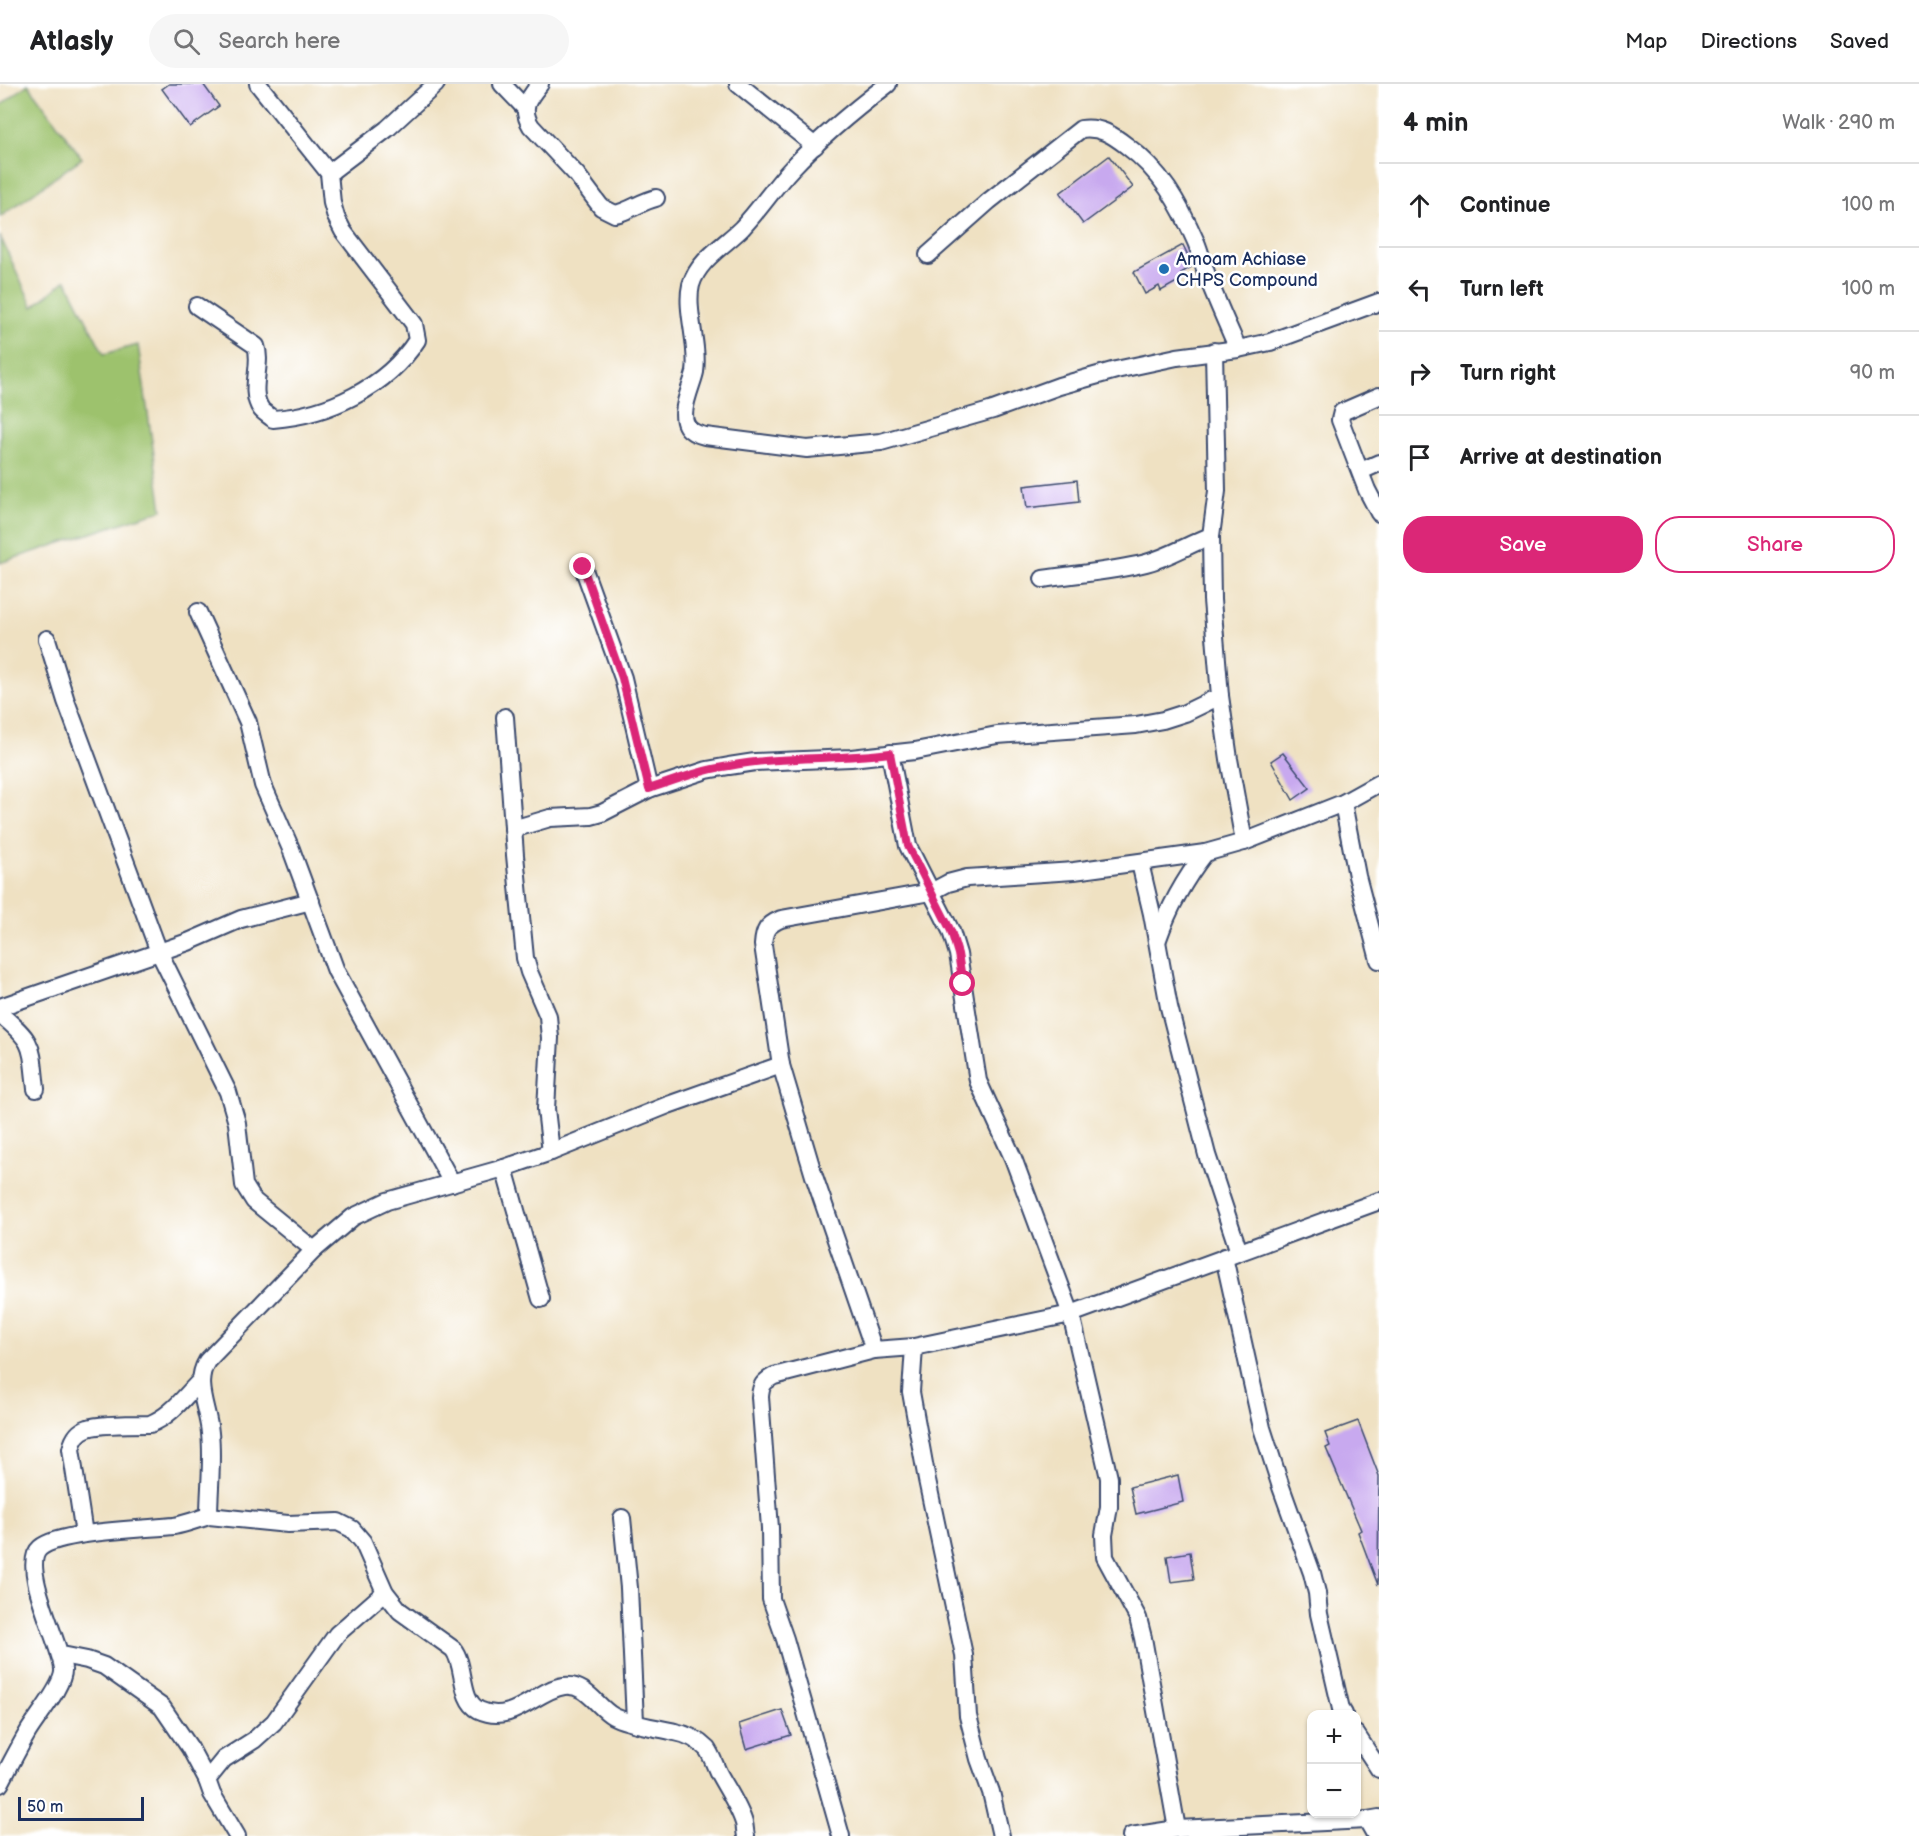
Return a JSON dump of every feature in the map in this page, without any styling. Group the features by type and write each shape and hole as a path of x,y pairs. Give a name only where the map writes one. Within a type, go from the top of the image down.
{"street":[{"path":"197,306 256,346 258,352 256,394 261,410 273,419 317,412 372,386 409,352 417,340 414,324 343,231 332,203 329,172 258,84"},
{"path":"329,172 387,129 436,84"},
{"path":"502,84 525,108"},
{"path":"540,84 525,108 526,118 577,175 601,207 615,214 626,212 647,200 656,198"},
{"path":"738,84 815,146"},
{"path":"888,84 815,146 775,187 737,232 716,249 692,283 690,295 695,371 684,411 684,420 692,431 705,436 807,450 881,442 993,410 1089,377 1177,357 1238,349 1270,342 1378,306"},
{"path":"928,255 989,201 1081,129 1101,130 1116,137 1159,174 1196,243 1208,279 1238,349"},
{"path":"1214,351 1217,491 1211,536 1212,600 1220,696 1244,842"},
{"path":"1379,396 1342,412 1340,416 1367,490 1379,513"},
{"path":"1361,471 1379,463"},
{"path":"1043,579 1145,563 1168,556 1211,536"},
{"path":"583,567 622,678 649,789"},
{"path":"198,612 248,722 263,785 311,901 336,971 452,1183"},
{"path":"48,639 66,701 159,952 228,1092 237,1123 244,1185 254,1201 314,1250"},
{"path":"513,828 550,818 591,816 602,813 649,789 706,770 729,765 851,758 915,751 997,735 1137,725 1185,713 1220,696"},
{"path":"505,717 525,958 548,1017 550,1038 546,1089 550,1152"},
{"path":"890,753 908,846 951,931 958,954 978,1081 1013,1158 1071,1314 1109,1478 1109,1508 1104,1535 1105,1557 1138,1618 1177,1829"},
{"path":"874,1350 814,1176 781,1065 762,945 766,928 781,919 931,892 948,883 967,878 1074,871 1205,854 1244,842 1343,803 1379,783"},
{"path":"1343,803 1357,876 1379,960"},
{"path":"1157,944 1174,899 1205,854"},
{"path":"1140,863 1169,1007 1232,1255 1262,1428 1312,1573 1323,1636 1342,1710"},
{"path":"0,1007 159,952 241,920 311,901"},
{"path":"0,1014 29,1042 32,1049 36,1089"},
{"path":"209,1516 210,1433 200,1381 201,1370 207,1361 314,1250 353,1217 387,1201 504,1168 550,1152 668,1105 781,1065"},
{"path":"504,1168 540,1299"},
{"path":"842,1836 785,1639 771,1599 770,1528 760,1397 761,1386 765,1380 874,1350 914,1347 1071,1314 1379,1201"},
{"path":"914,1347 911,1392 964,1655 968,1716 979,1759 991,1792 1001,1836"},
{"path":"84,1534 71,1449 79,1433 88,1427 150,1424 168,1415 200,1381"},
{"path":"0,1784 28,1731 64,1673 62,1655 40,1601 34,1556 39,1548 49,1543 84,1534 176,1525 209,1516 288,1524 338,1522 352,1529 363,1542 385,1592 400,1611 453,1649 459,1657 467,1695 472,1705 480,1711 498,1714 520,1709 548,1692 564,1686 576,1687 586,1692 614,1717 679,1732 695,1739 708,1750 743,1821 746,1836"},
{"path":"622,1518 629,1588 635,1722"},
{"path":"207,1780 224,1759 255,1740 274,1722 337,1634 385,1592"},
{"path":"62,1655 104,1666 162,1707 190,1748 212,1794 237,1836"},
{"path":"1361,1742 1379,1769"},
{"path":"1131,1836 1177,1829 1373,1819 1376,1836"}],"green space":[{"path":"28,84 82,158 0,217 0,106"},
{"path":"0,236 33,307 66,280 104,354 138,345 162,510 0,563"}],"building":[{"path":"169,84 203,84 219,106 190,127 162,89"},
{"path":"1109,156 1133,187 1083,224 1060,193"},
{"name":"Amoam Achiase CHPS Compound","path":"1183,245 1193,266 1181,273 1184,278 1161,291 1159,286 1145,294 1134,272"},
{"path":"1077,480 1079,502 1027,508 1024,486"},
{"path":"1283,753 1310,788 1293,800 1271,761"},
{"path":"1358,1421 1379,1476 1378,1585 1358,1532 1361,1530 1326,1448 1330,1446 1325,1433"},
{"path":"1178,1475 1183,1502 1136,1514 1130,1487"},
{"path":"1190,1552 1194,1579 1171,1582 1167,1556"},
{"path":"782,1710 791,1735 746,1749 739,1724"}],"place":[{"name":"Amoam Achiase CHPS Compound","path":"1164,269"}],"route":[{"path":"583,567 622,678 649,789 706,770 729,765 851,758 890,753 908,846 951,931 963,984"}]}
